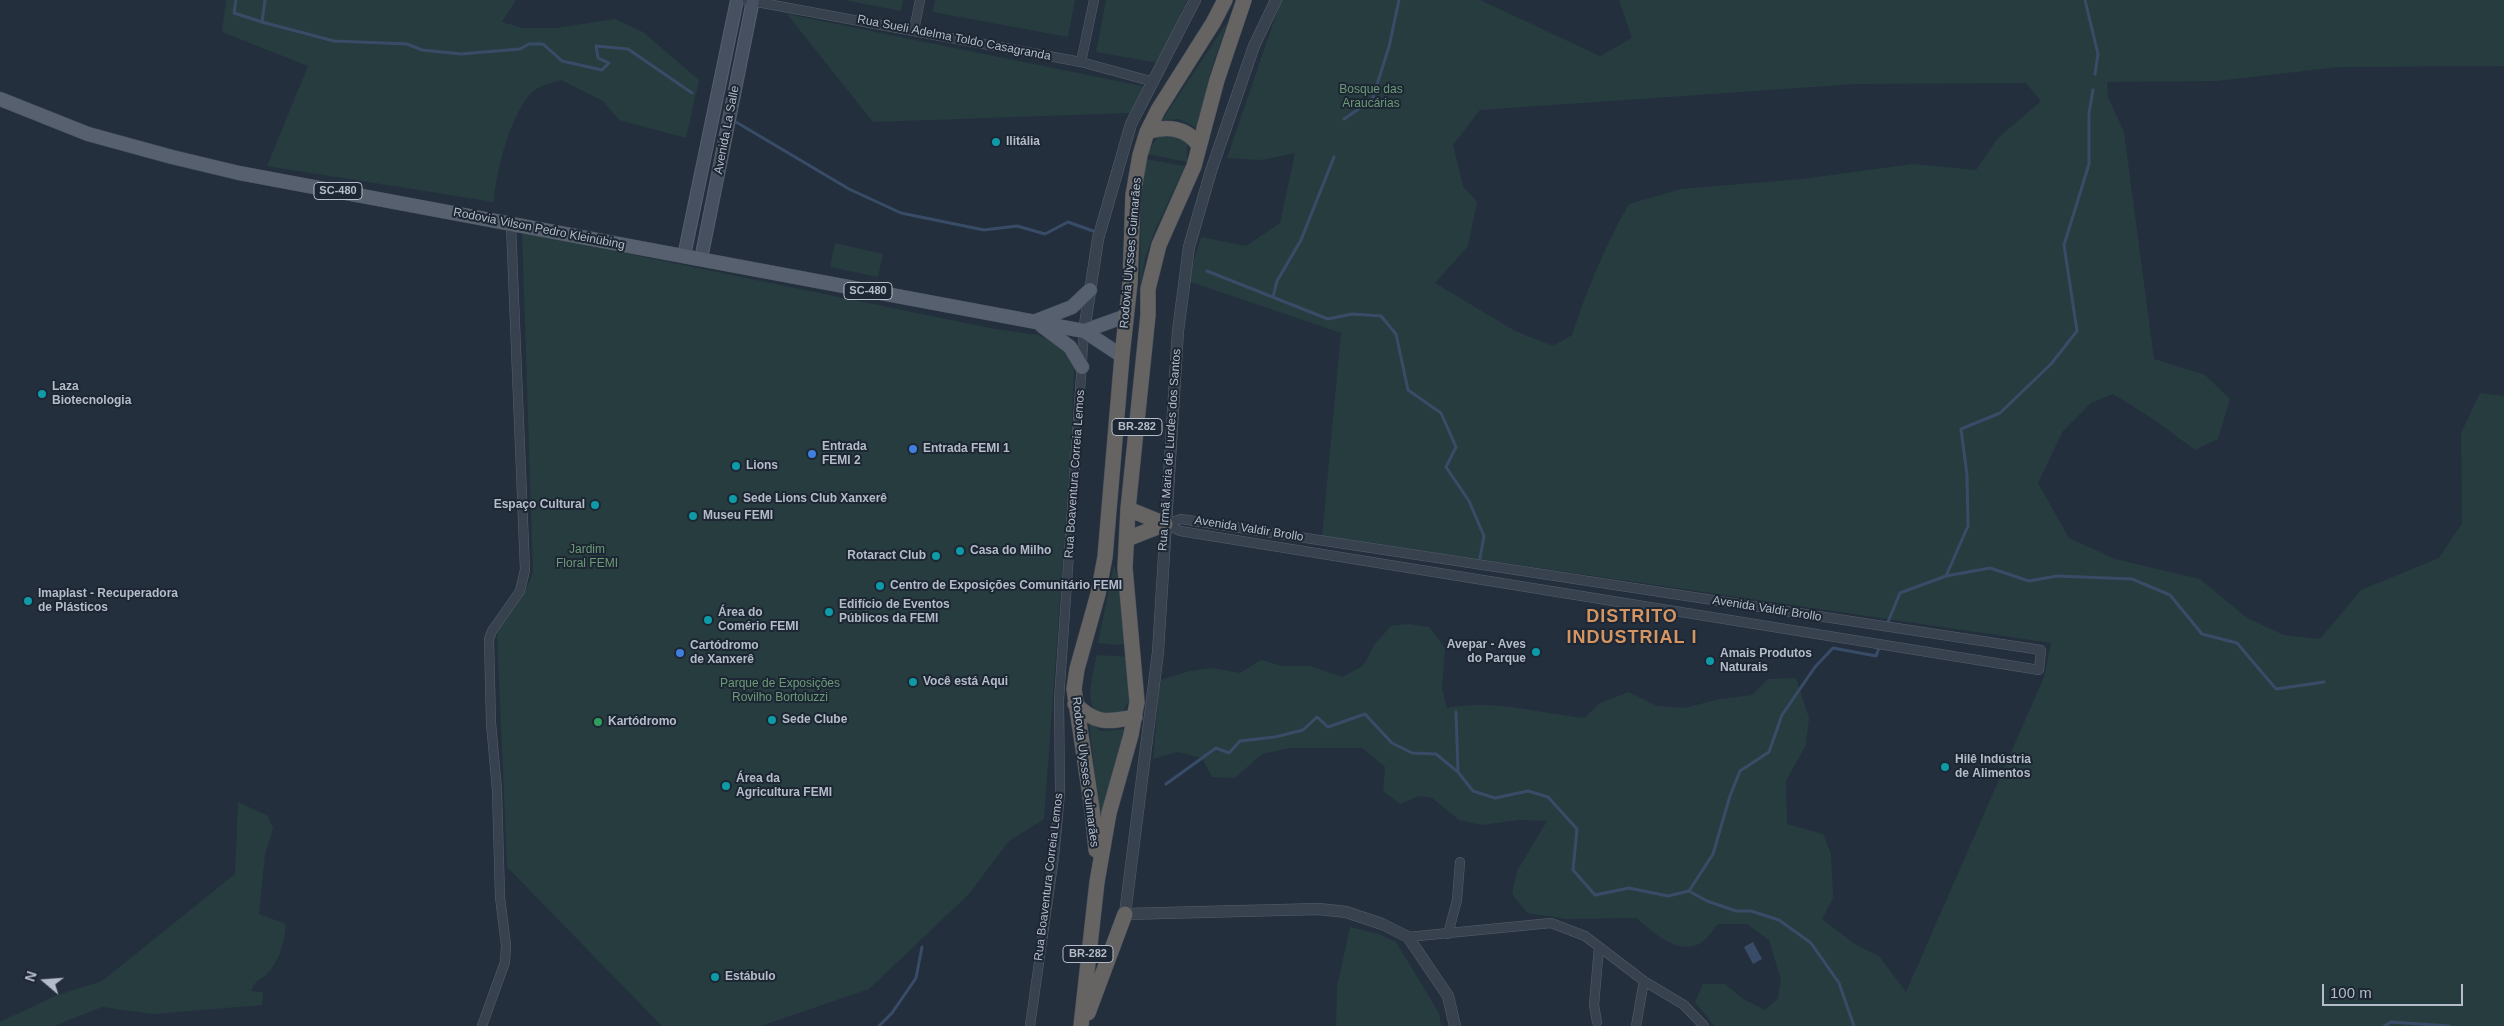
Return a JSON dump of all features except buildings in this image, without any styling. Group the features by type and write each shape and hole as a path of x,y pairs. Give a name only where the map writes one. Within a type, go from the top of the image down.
{"highway":[{"name":"Rodovia Ulysses Guimarães","path":"1097,882 1095,829 1074,689 1077,669 1098,594 1105,557 1130,283 1133,195 1148,132 1158,110 1213,23 1225,0"},
{"name":"Rodovia Ulysses Guimarães","path":"1082,1026 1097,882 1109,813 1135,717 1137,683 1125,568 1128,509 1148,316 1148,289 1159,245 1194,166 1216,80 1244,0"},
{"path":"1148,132 1162,128 1180,130 1195,138 1200,146"},
{"path":"1128,509 1165,524"},
{"path":"1127,539 1165,524"},
{"path":"1076,704 1090,717 1105,722 1135,717"},
{"path":"1082,1026 1125,914"}],"main road":[{"name":"Avenida La Salle","path":"684,256 737,0"},
{"name":"Avenida La Salle","path":"701,259 751,0"},
{"name":"Rodovia Vilson Pedro Kleinübing","path":"0,100 88,134 172,158 511,225 1084,331 1122,356"},
{"path":"1036,321 1072,307 1090,290"},
{"path":"1084,331 1126,316"},
{"path":"1036,321 1070,346 1082,367"}],"street":[{"name":"Rua Sueli Adelma Toldo Casagranda","path":"751,0 1081,62 1154,82"},
{"path":"914,30 920,0"},
{"path":"1081,62 1094,0"},
{"name":"Rua Boaventura Correia Lemos","path":"1030,1026 1059,802 1059,700 1084,331 1098,239 1131,124 1195,0"},
{"name":"Rua Irmã Maria de Lurdes dos Santos","path":"1125,914 1158,652 1178,332 1189,248 1211,171 1254,46 1276,0"},
{"path":"482,1026 505,962 506,945 499,877 497,790 491,723 489,639 492,631 520,591 525,570 511,225"},
{"name":"Avenida Valdir Brollo","path":"1181,519 2041,650 2039,670 1180,531 1165,524 1181,519"},
{"path":"1448,934 1457,900 1460,862"},
{"path":"1125,914 1319,909 1346,912 1382,924 1408,937 1448,996 1455,1026"},
{"path":"1408,937 1551,923 1585,936 1644,982 1684,1004 1704,1026"},
{"path":"1597,1022 1594,1005 1598,948"},
{"path":"1636,1026 1644,982"}],"green space":[{"path":"226,0 516,0 502,22 523,28 556,28 615,19 643,32 699,80 686,138 619,120 603,101 561,80 535,90 524,102 511,129 501,159 494,202 267,166 308,66 222,32"},
{"path":"844,0 903,0 901,11"},
{"path":"935,0 1075,0 1068,37 933,12"},
{"path":"1106,0 1187,0 1158,63 1096,52"},
{"name":"Bosque das Araucárias","path":"1281,0 1480,0 1600,56 1632,38 1619,0 2504,0 2504,66 2338,67 2217,81 2107,82 2108,97 2124,132 2154,359 2205,375 2230,399 2218,439 2195,450 2153,419 2113,394 2091,403 2063,431 2038,483 2069,538 2115,559 2200,579 2247,618 2284,635 2320,639 2361,590 2439,558 2462,523 2461,433 2480,393 2504,396 2504,1026 1714,1026 1695,1002 1703,984 1725,984 1743,999 1765,1010 1778,998 1781,980 1769,940 1747,924 1718,924 1702,943 1690,947 1673,944 1665,940 1636,918 1566,919 1527,913 1512,894 1517,871 1547,821 1519,820 1482,825 1459,820 1432,798 1419,796 1400,804 1383,791 1385,767 1362,748 1291,748 1262,754 1235,778 1212,777 1202,758 1177,752 1153,759 1160,680 1190,671 1212,668 1240,673 1261,660 1282,666 1310,666 1342,677 1363,666 1375,644 1391,626 1408,624 1429,627 1445,648 1442,689 1447,708 1483,705 1499,706 1584,718 1600,703 1629,692 1657,706 1684,708 1720,699 1752,695 1768,679 1796,678 1809,718 1806,745 1786,781 1787,824 1823,834 1831,853 1833,898 1822,919 1856,945 1879,956 1906,992 2044,677 2051,643 1322,536 1341,333 1188,281 1201,237 1246,246 1280,223 1295,153 1262,160 1227,158","holes":["2026,83 2041,101 1998,138 1976,170 1913,164 1802,179 1681,189 1629,204 1597,268 1572,335 1553,346 1515,331 1435,283 1468,246 1477,202 1463,186 1453,145 1480,110 1856,84"]},
{"path":"787,14 1147,87 1130,113 873,122"},
{"path":"1228,21 1210,73 1199,129 1179,119 1162,120"},
{"path":"1177,135 1187,144 1187,162 1147,154 1158,136"},
{"path":"1146,159 1185,166 1155,230 1145,258 1140,287 1141,190"},
{"name":"Parque de Exposições Rovilho Bortoluzzi","path":"522,232 995,329 1039,335 1061,347 1074,368 1071,450 1044,819 1009,841 969,894 869,989 761,1026 662,1026 507,867 497,632 526,589 533,572"},
{"path":"835,243 883,254 878,277 830,267"},
{"path":"1114,565 1121,588 1130,643 1116,645 1098,643"},
{"path":"1097,655 1130,657 1131,697 1123,712 1106,715 1098,713 1093,708 1091,690"},
{"path":"1089,721 1101,731 1127,729 1101,829"},
{"path":"238,802 268,816 273,828 265,855 259,914 286,924 283,944 278,958 271,970 256,983 251,991 263,992 262,1005 154,1014 102,1007 54,1026 0,1026 0,1022 55,996 102,981 235,874"},
{"path":"1350,927 1379,934 1396,942 1439,1013 1441,1026 1336,1026 1337,987"}],"water":[{"path":"1753,942 1762,959 1753,964 1744,947"}],"waterway":[{"path":"236,0 234,13 262,22"},
{"path":"265,0 262,22 334,41 407,44 422,50 461,54 520,49 529,44 543,44 562,61 602,70 609,63 598,58 596,46 628,49 692,93"},
{"path":"1344,119 1372,100 1389,47 1399,0"},
{"path":"2085,0 2098,54 2095,74"},
{"path":"1888,622 1900,593 1946,576 1968,526 1967,475 1961,429 2000,413 2051,364 2077,331 2064,245 2089,164 2089,113 2093,90"},
{"path":"736,122 849,189 901,213 984,230 1017,226 1045,234 1068,222 1093,231"},
{"path":"1273,297 1277,281 1301,240 1334,157"},
{"path":"1207,271 1328,319 1352,314 1381,316 1396,334 1408,390 1441,413 1456,447 1446,467 1469,501 1484,536 1480,558"},
{"path":"1946,576 1990,568 2029,581 2057,576 2132,579 2170,595 2202,634 2237,643 2276,689 2324,682"},
{"path":"1689,891 1713,854 1730,796 1740,771 1769,752 1782,715 1815,667 1833,648 1876,656 1879,648"},
{"path":"1456,712 1458,772"},
{"path":"1166,784 1216,748 1229,753 1240,741 1275,737 1303,730 1317,717 1328,727 1365,714 1392,743 1412,753 1436,754 1458,772 1473,791 1495,798 1528,791 1548,797 1577,829 1573,870 1595,895 1629,888 1668,896 1689,891 1707,901 1736,911 1751,911 1779,920 1811,943 1839,983 1854,1026"},
{"path":"879,1026 892,1013 916,978 922,947"},
{"path":"2384,1026 2391,1022 2449,1026"}],"place":[{"name":"Ilitália","path":"996,142"},
{"name":"Laza Biotecnologia","path":"42,394"},
{"name":"Entrada FEMI 1","path":"913,449"},
{"name":"Entrada FEMI 2","path":"812,454"},
{"name":"Lions","path":"736,466"},
{"name":"Sede Lions Club Xanxerê","path":"733,499"},
{"name":"Espaço Cultural","path":"595,505"},
{"name":"Museu FEMI","path":"693,516"},
{"name":"Casa do Milho","path":"960,551"},
{"name":"Rotaract Club","path":"936,556"},
{"name":"Centro de Exposições Comunitário FEMI","path":"880,586"},
{"name":"Imaplast - Recuperadora de Plásticos","path":"28,601"},
{"name":"Edifício de Eventos Públicos da FEMI","path":"829,612"},
{"name":"Área do Comério FEMI","path":"708,620"},
{"name":"Avepar - Aves do Parque","path":"1536,652"},
{"name":"Cartódromo de Xanxerê","path":"680,653"},
{"name":"Amais Produtos Naturais","path":"1710,661"},
{"name":"Você está Aqui","path":"913,682"},
{"name":"Sede Clube","path":"772,720"},
{"name":"Kartódromo","path":"598,722"},
{"name":"Hilê Indústria de Alimentos","path":"1945,767"},
{"name":"Área da Agricultura FEMI","path":"726,786"},
{"name":"Estábulo","path":"715,977"}],"district":[{"name":"DISTRITO INDUSTRIAL I","path":"1632,628"}],"park label":[{"name":"Jardim Floral FEMI","path":"587,557"}]}
